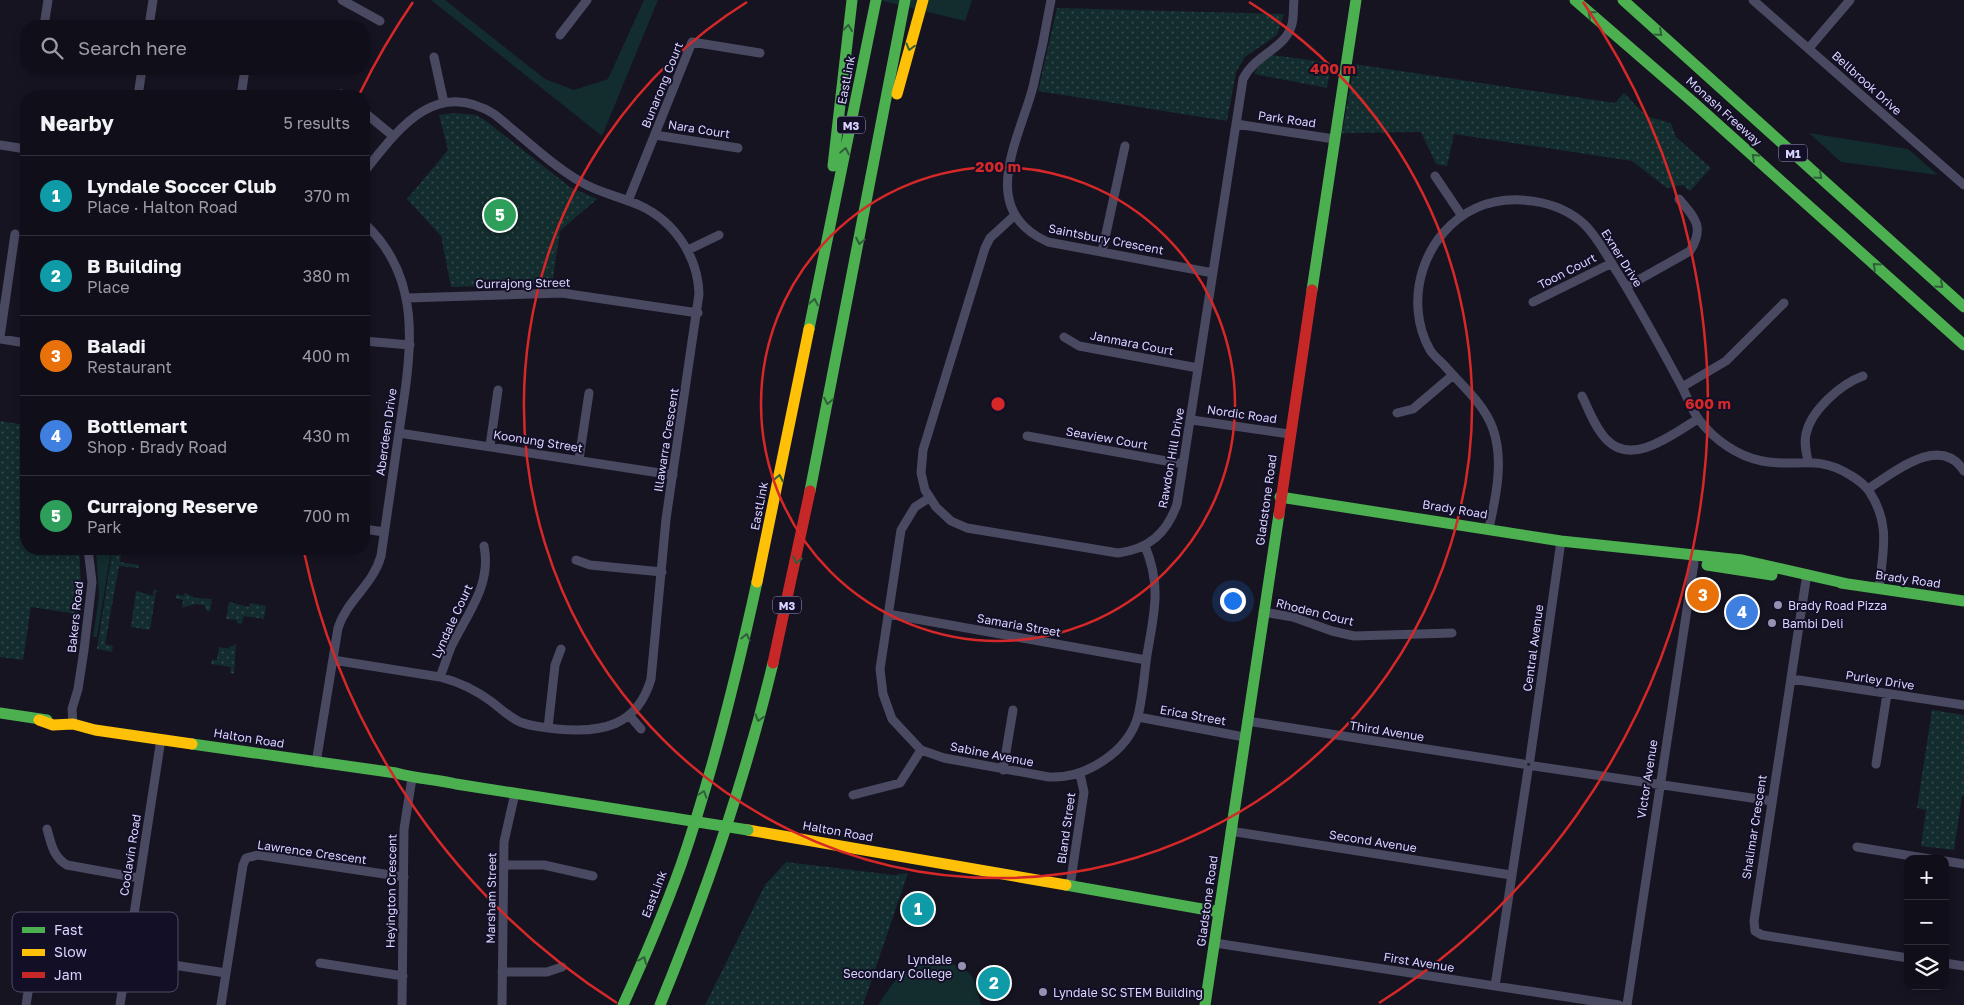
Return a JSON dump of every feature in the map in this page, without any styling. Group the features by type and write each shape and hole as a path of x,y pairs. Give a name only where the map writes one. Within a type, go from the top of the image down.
{"main road":[{"path":"824,250 852,0"},
{"name":"EastLink","path":"623,1005 683,857 728,710 763,558 876,0"},
{"name":"M3","path":"660,1005 696,915 724,836 766,695 791,588 869,194 905,0"},
{"path":"869,194 923,0"},
{"name":"Gladstone Road","path":"1205,1005 1289,434 1356,0"},
{"name":"Monash Freeway","path":"1575,0 1694,102 1964,345"},
{"name":"Monash Freeway","path":"1623,0 1964,306"},
{"name":"Brady Road","path":"1280,497 1695,560 1742,560 1771,570 1807,577 1964,601"},
{"name":"Halton Road","path":"0,714 39,720 53,725 74,720 91,729 161,738 382,773 396,773 411,781 431,778 515,794 748,830 1219,912"}],"street":[{"path":"45,20 48,0"},
{"path":"150,20 153,0"},
{"path":"342,0 356,3 380,21"},
{"path":"560,35 587,0"},
{"name":"Saintsbury Crescent","path":"1051,0 1033,88 1008,168 1007,190 1010,205 1015,215 1029,231 1048,242 1213,273"},
{"name":"Rawdon Hill Drive","path":"1015,215 990,238 984,248 920,465 922,481 929,498 944,515 967,528 1118,553 1145,546 1161,535 1172,520 1177,504 1192,420 1198,368 1244,79 1252,64 1278,46 1287,35 1292,24 1294,0"},
{"name":"Bellbrook Drive","path":"1754,0 1964,185"},
{"path":"1809,48 1850,0"},
{"name":"Bunarong Court","path":"628,201 692,42 760,53"},
{"path":"434,57 444,103"},
{"path":"139,90 141,75"},
{"path":"242,90 244,75"},
{"name":"Illawarra Crescent","path":"333,660 440,677 473,690 518,721 531,726 594,731 612,725 629,715 643,700 651,679 673,475 698,313 699,284 688,250 677,234 661,218 628,201 578,180 487,110 473,105 444,103 423,110 413,116 393,136 370,165"},
{"path":"370,117 393,136"},
{"name":"Park Road","path":"1236,124 1334,138"},
{"name":"Nara Court","path":"655,135 738,148"},
{"path":"0,145 20,148"},
{"path":"1102,252 1125,146"},
{"path":"1435,176 1462,216"},
{"name":"Exner Drive","path":"1488,528 1498,465 1496,440 1487,415 1480,404 1431,351 1420,321 1417,296 1423,268 1438,237 1462,216 1491,202 1527,199 1569,213 1584,224 1602,246 1682,386 1698,419 1716,439 1746,456 1776,463 1808,461 1832,465 1856,478 1868,489 1881,511 1884,523 1879,588"},
{"path":"1626,288 1690,251 1695,244 1698,227 1696,219 1679,199"},
{"name":"Aberdeen Drive","path":"316,763 341,619 376,572 399,432 410,345 411,326 406,298 394,263 382,243 370,230"},
{"path":"16,234 0,338 20,342"},
{"path":"688,250 719,235"},
{"name":"Toon Court","path":"1533,302 1612,263"},
{"name":"Currajong Street","path":"406,298 562,294 698,313"},
{"path":"1682,386 1726,362 1784,303"},
{"name":"Janmara Court","path":"1064,337 1079,346 1198,368"},
{"path":"370,342 410,345"},
{"path":"1397,413 1414,409 1453,375"},
{"path":"1808,461 1806,434 1812,419 1846,384 1863,376"},
{"path":"490,446 498,390"},
{"path":"579,460 589,393"},
{"path":"1582,396 1601,433 1614,446 1624,449 1638,450 1648,447 1698,419"},
{"name":"Nordic Road","path":"1192,420 1289,434"},
{"name":"Koonung Street","path":"399,432 673,475"},
{"name":"Seaview Court","path":"1027,436 1183,464"},
{"path":"1868,489 1916,458 1932,455 1947,456 1964,470"},
{"name":"Sabine Avenue","path":"929,498 915,507 901,530 880,669 883,694 892,719 921,750 944,758 1050,777 1080,774 1105,760 1123,741 1138,718 1156,588 1153,567 1145,546"},
{"path":"370,530 384,532"},
{"name":"Central Avenue","path":"1495,986 1561,541"},
{"name":"Lyndale Court","path":"440,677 451,648 484,582 486,562 484,546"},
{"name":"Bakers Road","path":"74,720 79,710 78,689 92,582 89,555"},
{"path":"576,560 590,565 662,572"},
{"name":"Victor Avenue","path":"1627,1005 1695,560"},
{"name":"Shalimar Crescent","path":"1807,577 1754,921 1755,931 1762,935 1904,957"},
{"name":"Rhoden Court","path":"1263,612 1293,617 1332,631 1354,636 1452,633"},
{"name":"Samaria Street","path":"888,614 1146,660"},
{"path":"548,728 555,665 562,649"},
{"name":"Purley Drive","path":"1792,679 1964,705"},
{"path":"1876,764 1887,694"},
{"path":"1004,770 1013,710"},
{"path":"629,715 641,729"},
{"name":"Erica Street","path":"1138,718 1244,737"},
{"name":"Third Avenue","path":"1247,721 1772,801"},
{"name":"Coolavin Road","path":"134,912 161,738"},
{"path":"853,795 900,783 921,750"},
{"name":"Bland Street","path":"1070,886 1084,792 1080,774"},
{"name":"Heyington Crescent","path":"402,1005 405,822 411,781"},
{"name":"Marsham Street","path":"502,1005 504,842 515,794"},
{"path":"47,829 53,851 67,865 139,878"},
{"name":"Second Avenue","path":"1230,831 1511,875"},
{"path":"1856,847 1905,855"},
{"name":"Lawrence Crescent","path":"221,1005 242,865 246,858 258,855 404,877"},
{"path":"1949,862 1964,864"},
{"path":"504,865 544,865 593,876"},
{"name":"First Avenue","path":"1215,943 1619,1005"},
{"path":"320,963 403,976"},
{"path":"1949,964 1964,966"},
{"path":"178,966 226,973"},
{"path":"502,972 548,972 562,967"},
{"path":"26,1005 28,992"},
{"name":"Coolavin Road","path":"120,1005 122,992"}],"green space":[{"path":"431,0 445,0 545,79 574,90 608,79 644,0 658,0 602,136"},
{"path":"879,0 972,0 965,21"},
{"path":"1057,8 1284,14 1277,35 1245,57 1236,72 1227,121 1038,91"},
{"path":"1272,55 1331,63 1327,88 1254,74 1260,64"},
{"path":"1354,64 1615,103 1624,93 1646,116 1671,123 1676,137 1711,168 1690,191 1683,185 1667,188 1632,161 1454,134 1447,166 1436,164 1421,132 1342,133"},
{"path":"454,113 476,115 486,121 570,187 597,199 560,231 552,284 451,287 441,236 407,199 448,150 439,115"},
{"path":"1809,133 1908,149 1938,175 1841,162"},
{"path":"0,421 20,424 20,555 79,555 81,584 78,614 31,607 23,660 0,657"},
{"path":"96,555 111,555 97,637 93,637 99,596"},
{"path":"112,555 121,555 120,562 139,565 138,568 119,566 105,644 113,646 112,652 97,649"},
{"path":"154,589 158,592 156,592 150,630 131,627 136,591 153,596"},
{"path":"185,593 196,598 212,599 210,611 207,611 204,605 194,604 182,608 183,600 176,598 174,594 184,596"},
{"path":"229,602 249,607 250,603 266,606 264,619 244,616 241,624 237,623 237,620 226,619"},
{"path":"236,644 234,674 230,673 231,667 211,664 212,660 217,660 219,647 229,649"},
{"path":"1932,710 1964,715 1964,796 1962,796 1954,850 1921,846 1926,810 1917,808"},
{"path":"786,862 894,875 908,873 863,1005 705,1005 765,885"},
{"path":"930,961 952,964 966,971 975,983 981,1005 878,1005 899,977 912,968"}],"traffic: fast":[{"path":"833,166 852,0"},
{"path":"809,329 876,0"},
{"path":"810,491 905,0"},
{"path":"1312,290 1356,0"},
{"path":"1575,0 1694,103 1964,345"},
{"path":"1623,0 1964,307"},
{"path":"1280,497 1561,541 1742,560 1848,584"},
{"path":"1205,1005 1279,514"},
{"path":"1707,565 1772,575"},
{"path":"623,1005 668,900 693,830 723,725 757,582"},
{"path":"1841,583 1964,601"},
{"path":"660,1005 693,921 723,836 750,750 773,663"},
{"path":"0,713 47,720"},
{"path":"192,744 396,773 411,777 673,818"},
{"path":"673,818 748,830"},
{"path":"1066,885 1219,912"}],"traffic: slow":[{"path":"897,94 923,0"},
{"path":"757,582 809,329"},
{"path":"39,720 53,725 73,724 95,730 192,744"},
{"path":"748,830 1066,885"}],"traffic: jam":[{"path":"1279,514 1312,290"},
{"path":"773,663 810,491"}],"place":[{"name":"Currajong Reserve","path":"500,215"},
{"name":"Baladi","path":"1703,595"},
{"name":"Brady Road Pizza","path":"1778,605"},
{"name":"Bottlemart","path":"1742,612"},
{"name":"Bambi Deli","path":"1772,623"},
{"name":"Lyndale Soccer Club","path":"918,909"},
{"name":"Lyndale Secondary College","path":"962,966"},
{"name":"B Building","path":"994,983"},
{"name":"Lyndale SC STEM Building","path":"1043,992"}]}
